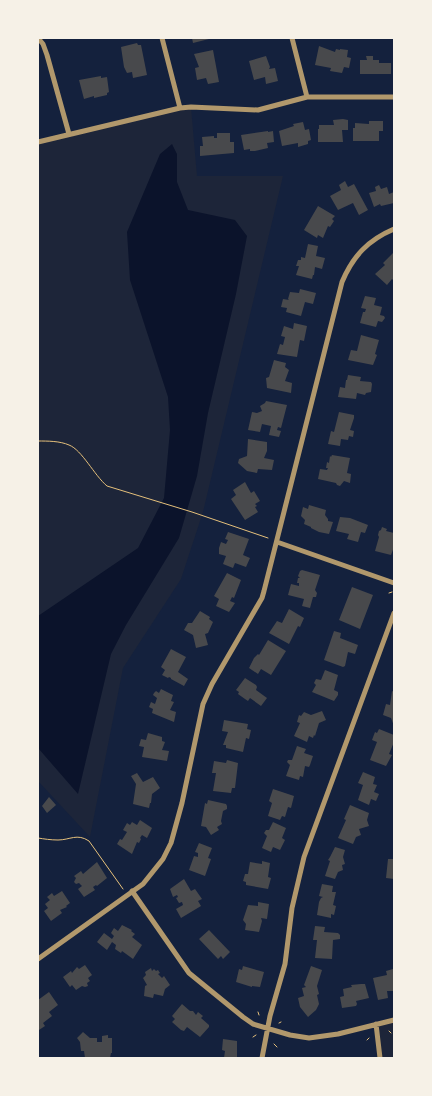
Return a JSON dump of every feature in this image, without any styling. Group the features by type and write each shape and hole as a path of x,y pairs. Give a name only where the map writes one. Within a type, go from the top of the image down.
{"street":[{"path":"38,38 47,54 69,134"},
{"path":"162,38 180,108"},
{"path":"292,38 307,97"},
{"path":"38,142 180,108 258,110 307,97 394,97"},
{"path":"38,959 143,884 163,859 171,843 186,787 203,704 212,684 262,598 342,282 353,259 362,248 380,235 394,229"},
{"path":"277,542 394,582"},
{"path":"262,1058 267,1029 285,964 292,908 304,857 394,612"},
{"path":"130,893 189,973 253,1024 290,1035 309,1038 338,1034 394,1020"},
{"path":"376,1024 380,1058"}],"path":[{"path":"38,441 72,446 107,486 268,538"},
{"path":"38,838 56,840 72,837 84,838 130,893"},
{"path":"274,1044 276,1048"}],"shaded area":[{"path":"191,107 197,176 283,176 203,512 181,579 123,668 90,837 38,781 38,142"},
{"path":"172,144 177,154 177,182 188,210 235,220 247,236 236,294 208,413 197,476 179,538 126,625 111,654 78,794 38,748 38,616 138,548 164,498 170,430 168,397 130,280 127,232 160,154"},
{"path":"394,1020 394,1058 380,1058 376,1024"}],"building":[{"path":"192,38 208,38 209,39 193,43"},
{"path":"137,43 141,45 147,75 133,78 132,72 127,73 124,67 121,47"},
{"path":"319,46 335,52 336,49 348,50 347,57 351,58 349,68 344,67 342,73 330,71 331,68 315,65"},
{"path":"213,50 219,82 208,84 206,78 197,80 195,68 199,67 194,54"},
{"path":"266,56 269,69 275,68 278,81 266,84 265,77 254,80 249,61"},
{"path":"366,56 373,56 373,60 379,60 379,63 391,63 391,74 360,74 360,60 367,60"},
{"path":"101,76 101,78 107,77 109,92 107,95 84,99 79,80"},
{"path":"333,120 348,120 348,130 342,130 343,142 318,142 319,125 334,125"},
{"path":"369,121 383,121 383,131 379,131 379,141 353,141 355,123 369,124"},
{"path":"303,122 305,130 309,129 311,140 308,141 308,144 298,147 298,143 282,146 279,131 294,126 293,124"},
{"path":"273,131 274,142 267,143 268,148 255,151 250,151 250,149 244,150 241,135"},
{"path":"217,133 230,133 230,142 234,142 234,153 200,156 200,146 203,146 202,137 214,136 214,138 217,138"},
{"path":"345,181 348,187 354,184 368,210 359,215 353,203 338,210 330,196 341,190 339,185"},
{"path":"379,185 381,189 387,187 389,194 394,192 394,203 381,206 380,204 374,207 369,193 376,191 375,187"},
{"path":"318,206 335,216 332,219 334,221 330,227 328,226 323,238 318,235 317,238 304,230"},
{"path":"308,244 318,246 316,256 325,258 322,269 315,267 312,279 296,275 299,266 296,266 298,260 301,260 301,257 305,258"},
{"path":"393,253 394,281 392,279 387,285 375,274 385,265 383,263"},
{"path":"300,289 316,293 313,304 305,302 301,316 286,312 287,308 281,307 283,299 289,300 290,292 299,293"},
{"path":"365,296 376,298 374,305 382,307 380,315 385,318 382,322 378,321 376,327 360,323 363,312 366,309 361,308"},
{"path":"294,323 307,326 304,341 300,340 297,357 277,354 280,344 283,345 285,337 281,336 284,326 293,329"},
{"path":"361,335 379,340 375,354 377,355 373,365 348,360 351,350 357,351"},
{"path":"274,360 286,363 285,367 289,370 285,381 292,383 291,393 267,388 266,378 269,377"},
{"path":"348,375 361,377 360,381 371,382 371,392 365,395 357,393 356,399 338,397 340,387 345,388"},
{"path":"266,401 287,405 281,428 278,427 277,430 281,431 279,437 269,435 271,426 262,424 260,432 248,430 252,412 262,411 260,406"},
{"path":"339,412 354,415 350,430 354,431 353,437 349,436 348,440 341,439 340,446 328,444 331,431 334,432"},
{"path":"248,439 267,442 267,451 264,458 274,460 272,470 258,469 257,473 247,471 238,463 239,459 247,456"},
{"path":"330,456 350,458 347,473 351,474 350,483 344,481 340,486 336,483 318,479 320,469 327,470 327,462 329,463"},
{"path":"245,482 251,493 254,491 260,501 255,504 258,512 245,520 231,499 236,495 233,490"},
{"path":"309,505 326,510 325,515 328,521 333,522 329,534 319,532 304,524 305,520 301,516 303,507 308,509"},
{"path":"340,517 350,518 368,525 365,533 361,532 358,542 347,539 349,534 336,531"},
{"path":"382,527 387,529 386,531 394,533 394,547 391,555 375,551 379,531"},
{"path":"228,532 249,539 243,555 250,558 246,567 235,563 233,568 223,564 226,556 219,554 219,548 221,542 226,544 228,540 225,539"},
{"path":"302,570 320,575 315,590 317,593 316,597 313,597 310,608 302,606 304,599 288,595 291,584 299,586 299,583 297,583 298,578 300,578 298,576"},
{"path":"227,573 241,580 234,598 232,597 230,601 235,603 229,612 216,606 219,599 214,596"},
{"path":"352,587 373,595 360,629 339,620"},
{"path":"289,609 304,618 289,644 269,633 277,621 282,623"},
{"path":"200,611 210,617 209,619 213,622 208,633 205,634 208,645 196,648 193,635 184,630 188,623 192,623"},
{"path":"334,631 341,633 340,638 358,645 355,654 348,652 345,666 343,667 324,660"},
{"path":"268,640 286,651 271,675 261,669 258,674 249,668"},
{"path":"171,649 186,657 178,672 188,679 184,686 162,675 165,670 161,667"},
{"path":"325,670 338,675 334,690 338,692 338,695 334,701 312,692 316,685 314,683 316,679 321,680"},
{"path":"245,678 256,685 256,690 267,698 261,706 250,698 248,701 238,694 239,692 236,690"},
{"path":"161,689 173,695 171,701 174,702 170,710 176,712 174,722 152,713 153,709 149,707 151,702 155,704 157,698 153,695 154,693 156,691 159,693"},
{"path":"392,691 394,692 394,726 391,718 383,715 386,704 390,705"},
{"path":"322,711 326,720 319,723 313,738 309,736 307,742 294,736 300,723 297,722 299,715 301,716 304,712 311,715"},
{"path":"224,720 248,724 247,729 251,730 249,739 246,738 243,752 226,748 226,745 223,745 228,732 222,731"},
{"path":"379,729 394,735 394,742 389,754 392,755 386,766 370,760 377,742 372,740 375,732 377,733"},
{"path":"148,733 162,737 162,741 165,742 162,750 169,751 167,761 142,757 144,747 139,746 141,739 146,740"},
{"path":"297,746 306,749 304,753 313,756 309,767 305,766 303,777 300,776 299,780 286,776 290,765 287,762 292,760"},
{"path":"227,760 238,763 235,788 232,788 231,793 213,791 216,773 212,773 214,761 226,763"},
{"path":"363,772 375,777 373,784 377,785 374,792 379,794 376,801 371,799 369,805 358,800 363,785 358,783"},
{"path":"137,773 143,782 153,777 160,788 152,794 149,808 133,804 136,784 131,776"},
{"path":"273,789 294,796 291,808 288,807 285,817 282,816 280,820 268,816 272,803 269,801"},
{"path":"49,797 56,805 47,813 42,806"},
{"path":"208,800 226,804 227,806 227,809 223,811 222,824 217,827 219,830 211,835 206,827 201,826 205,803 207,804"},
{"path":"350,805 369,813 367,820 369,826 359,829 361,835 356,837 353,844 338,838"},
{"path":"140,820 152,828 147,838 142,835 132,854 117,844 127,832 123,830 127,823 130,825 132,822 137,825"},
{"path":"273,822 286,828 282,838 285,840 280,850 273,847 271,852 262,848 267,836 264,833 266,830 269,830"},
{"path":"199,843 212,848 208,858 211,859 205,876 189,870 194,856 198,857 198,853 195,852"},
{"path":"335,847 345,850 343,857 345,864 342,865 343,870 338,872 335,879 325,876 330,861 328,860"},
{"path":"388,859 394,859 394,879 386,878"},
{"path":"262,861 270,863 268,877 271,878 268,889 246,885 246,882 243,881 245,874 248,874 250,862 262,864"},
{"path":"97,862 107,878 93,887 95,890 84,897 78,889 82,886 74,882 76,878 74,876 81,871 83,874"},
{"path":"184,879 191,891 195,889 202,899 198,901 201,906 181,918 176,909 183,905 182,902 179,903 176,898 178,897 177,895 173,897 170,889"},
{"path":"322,884 333,886 332,892 336,892 333,905 336,906 334,915 331,914 331,918 317,915 319,902 323,897 319,896"},
{"path":"62,891 70,903 67,907 60,910 62,913 51,921 44,911 48,908 45,904 50,900 47,897 52,893 54,896"},
{"path":"258,902 269,904 267,919 261,918 259,932 245,930 246,924 243,920 248,905 258,906"},
{"path":"122,925 132,930 135,934 132,937 142,945 133,959 122,951 121,953 115,949 116,945 112,942 107,950 97,942 104,933 112,939 114,936 111,933 114,928 118,931"},
{"path":"315,926 325,927 324,932 338,933 340,935 340,939 333,940 332,959 315,958 317,940 313,940"},
{"path":"209,930 230,952 223,959 221,956 218,959 199,939"},
{"path":"85,965 92,975 88,978 90,981 87,983 88,986 82,986 76,990 72,985 70,987 63,977 71,971 72,973 77,967 79,969"},
{"path":"243,966 264,972 260,987 252,987 236,982 239,969 242,970"},
{"path":"311,966 322,970 317,986 319,1004 316,1010 308,1017 300,1007 298,998 304,996 302,988 306,987 304,985"},
{"path":"151,968 152,971 154,969 158,970 160,973 158,974 162,978 164,976 170,985 165,989 163,996 154,994 153,998 144,996 145,986 147,985 143,978 146,975 145,972"},
{"path":"393,969 394,991 387,991 388,998 378,1000 373,978 387,975 386,971"},
{"path":"365,984 369,998 356,1001 356,1006 342,1008 340,997 344,996 343,989 352,987 351,985"},
{"path":"49,992 58,1005 49,1012 52,1016 43,1023 45,1026 39,1030 38,1000"},
{"path":"182,1004 196,1015 198,1012 203,1016 201,1018 209,1025 200,1037 187,1027 184,1031 181,1030 172,1022 175,1019 172,1016"},
{"path":"83,1032 90,1038 97,1038 97,1042 102,1042 102,1036 108,1035 108,1038 112,1038 110,1058 85,1058 84,1051 81,1051 80,1042 77,1038"},
{"path":"223,1039 237,1041 237,1058 224,1058 225,1051 222,1050"}]}
